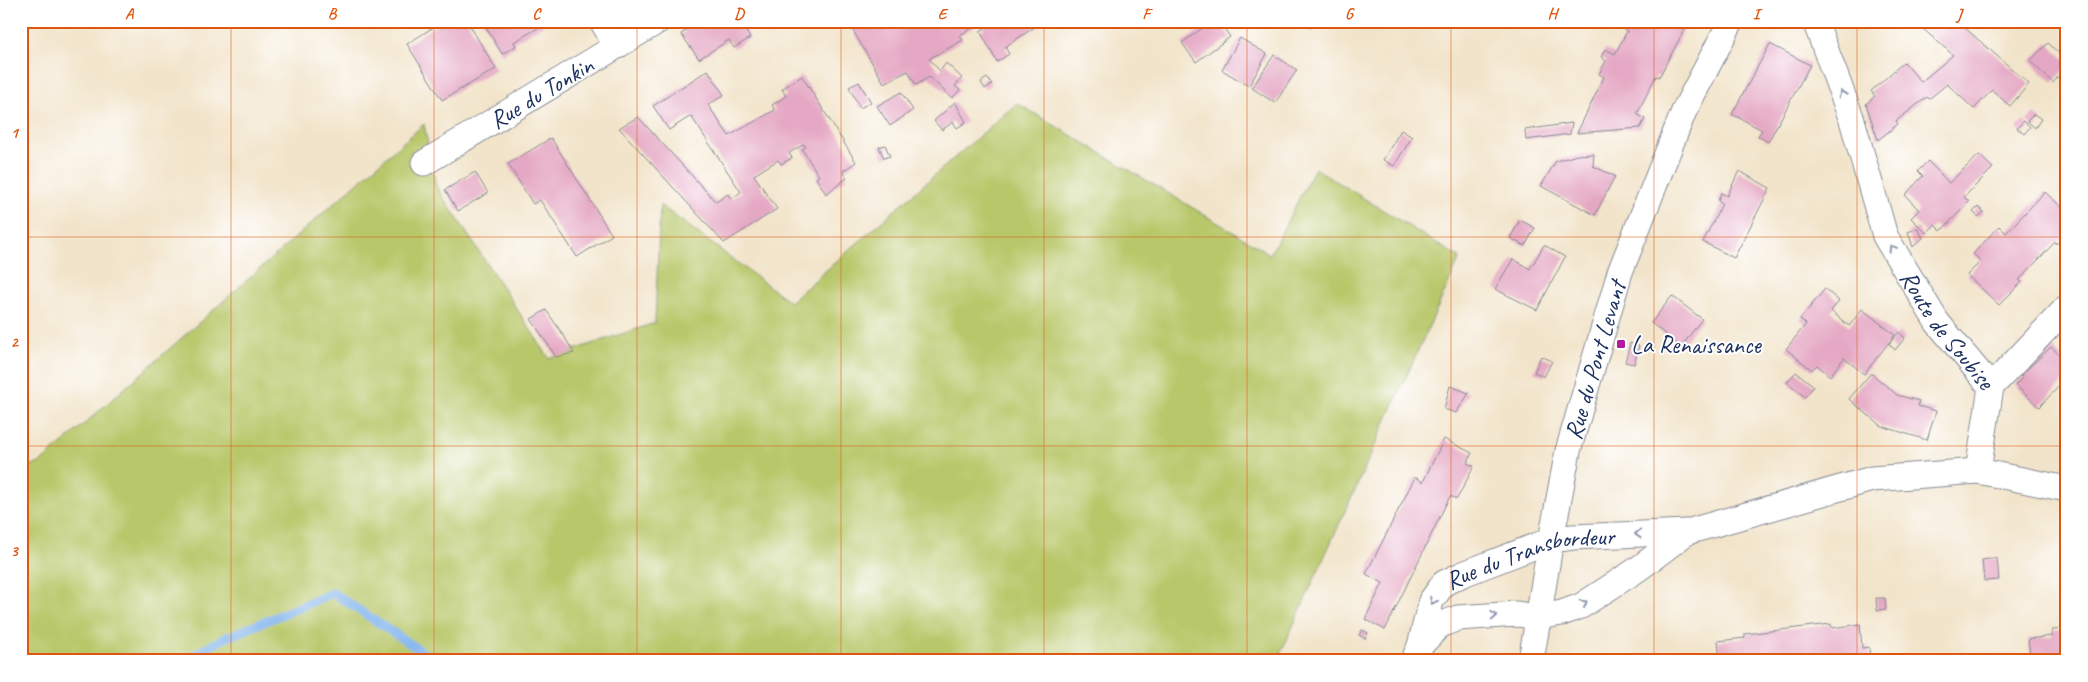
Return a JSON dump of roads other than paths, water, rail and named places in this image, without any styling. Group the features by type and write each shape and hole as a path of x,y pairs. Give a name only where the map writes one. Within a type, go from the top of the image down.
{"street":[{"path":"602,21 617,46"},
{"name":"Rue du Tonkin","path":"424,163 658,21"},
{"name":"Rue du Pont Levant","path":"1531,661 1550,540 1568,451 1620,272 1684,111 1732,21"},
{"name":"Route de Soubise","path":"1815,21 1852,120 1885,236 1937,322 1991,388 1978,471"},
{"path":"1991,388 2067,307"},
{"path":"1978,471 2067,488"},
{"name":"Rue du Transbordeur","path":"1417,654 1431,601 1444,583 1462,574 1550,540 1573,537 1687,532 1872,479 1978,471"},
{"name":"Rue du Transbordeur","path":"1417,654 1440,625 1458,618 1517,614 1538,617 1562,613 1581,606 1638,570 1687,532"}],"waterway":[{"path":"183,661 225,638 333,593 436,661"}],"place":[{"name":"La Renaissance","path":"1621,344"}]}
